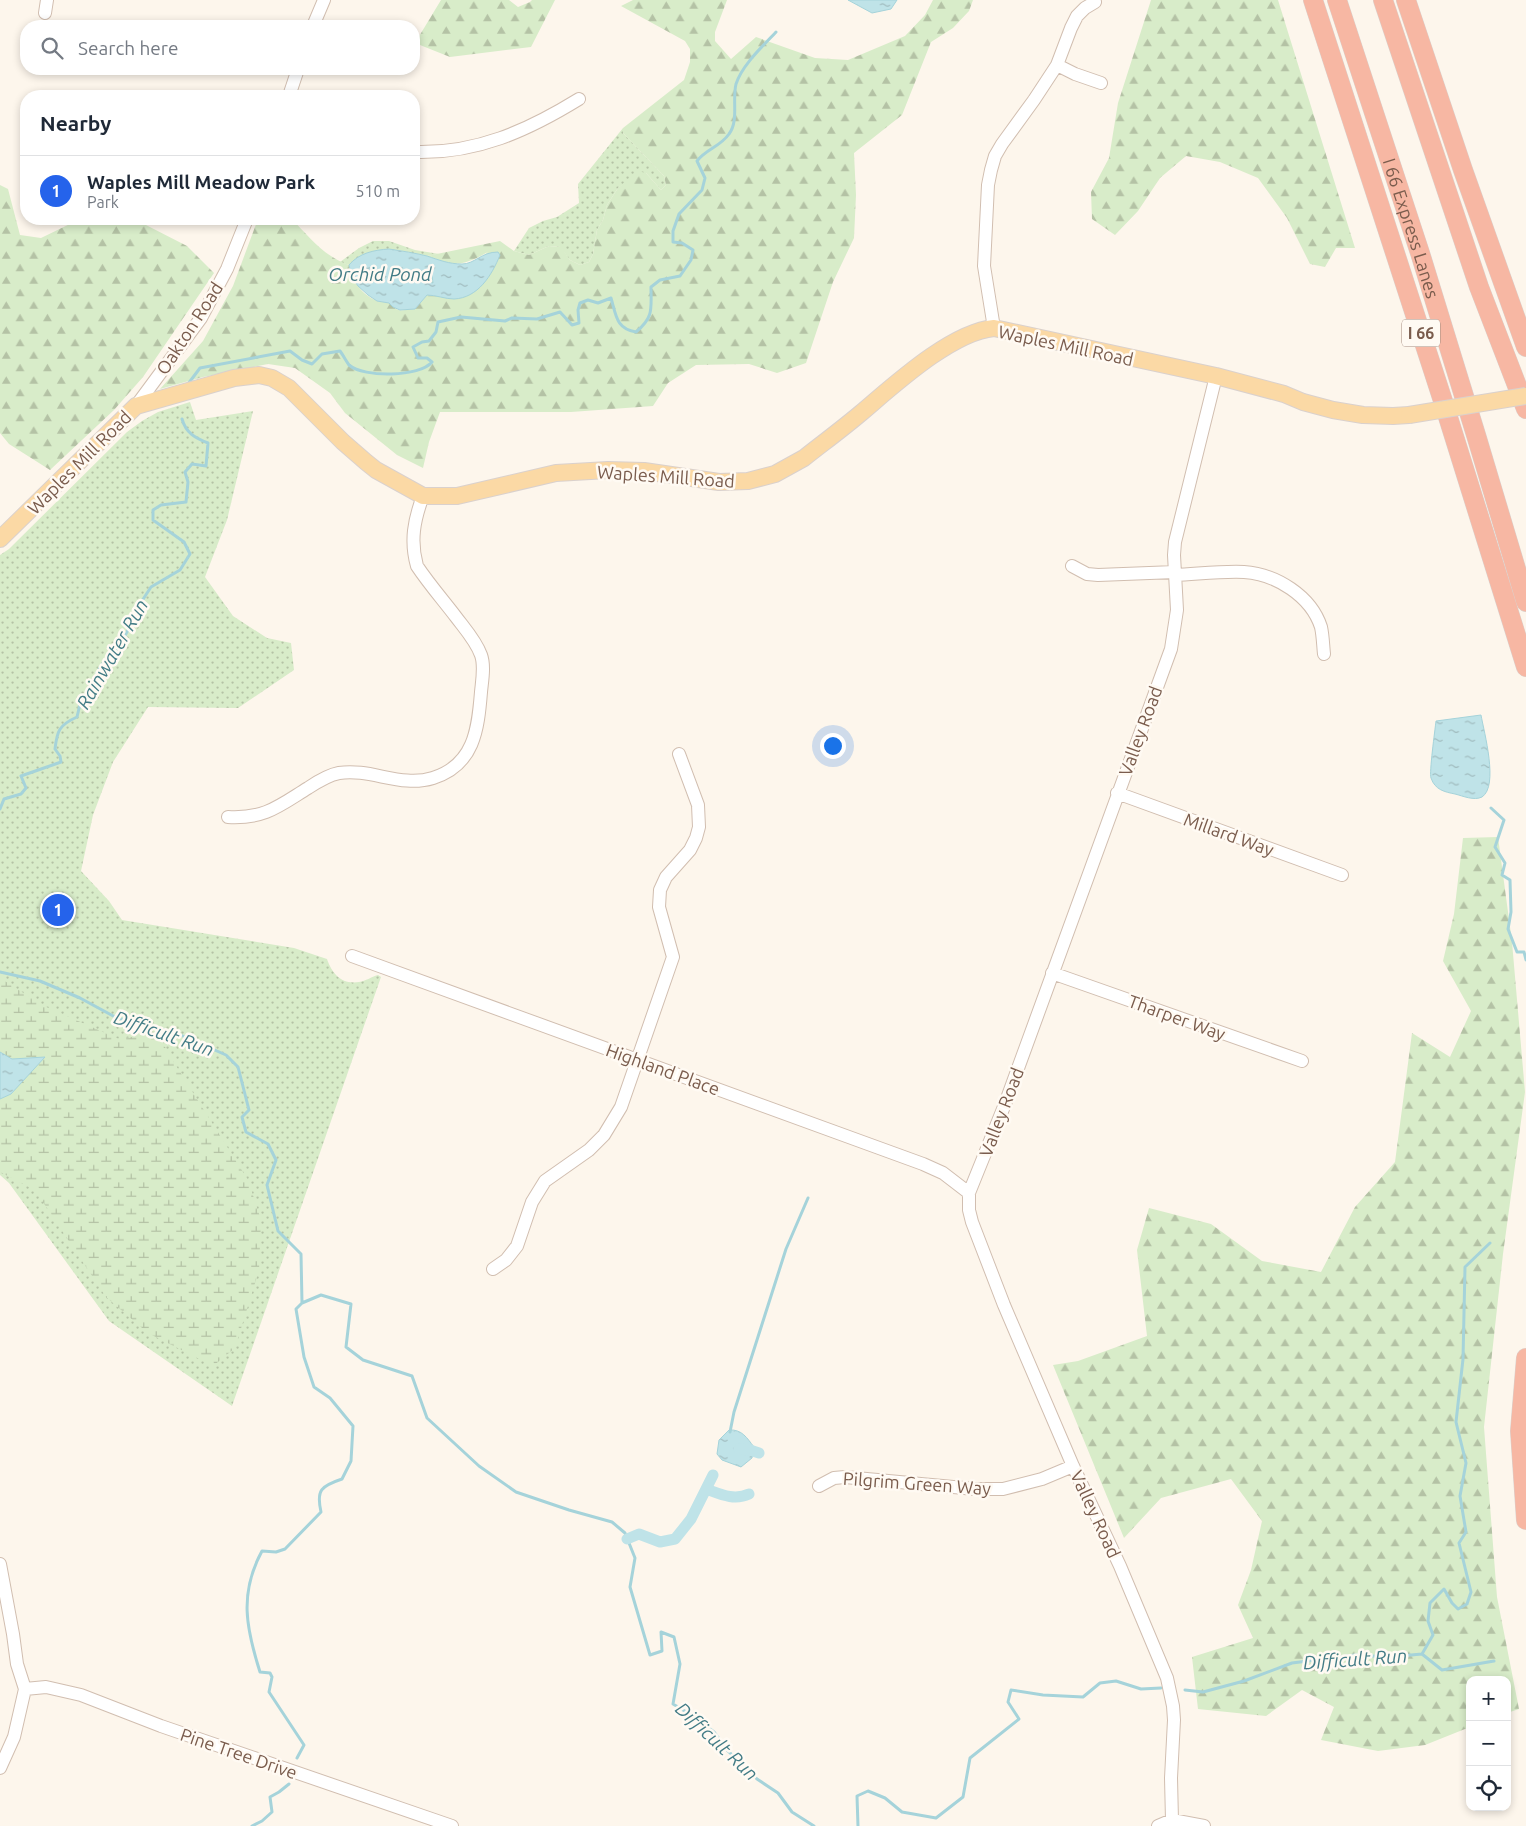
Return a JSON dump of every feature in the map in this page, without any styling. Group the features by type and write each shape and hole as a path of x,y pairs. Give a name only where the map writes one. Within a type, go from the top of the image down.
{"highway":[{"name":"I 66","path":"1313,0 1449,420 1526,667"},
{"name":"I 66 Express Lanes","path":"1338,0 1426,272 1526,602"},
{"path":"1383,0 1480,288 1526,409"},
{"path":"1406,0 1463,170 1526,347"},
{"path":"1507,542 1526,580"},
{"path":"1526,1358 1520,1431 1526,1520"}],"main road":[{"name":"Waples Mill Road","path":"0,539 136,406 234,378 259,376 272,378 293,392 342,442 376,470 423,496 457,496 556,473 608,470 644,471 720,482 763,478 804,458 899,381 951,343 974,332 994,328 1216,376 1284,394 1303,402 1333,410 1364,415 1409,415 1526,396"}],"street":[{"path":"45,13 47,0"},
{"path":"316,20 324,0"},
{"path":"994,328 984,266 988,185 995,156 1057,65 1077,16 1095,2"},
{"path":"1057,65 1075,74 1101,83"},
{"path":"291,90 296,75"},
{"path":"420,152 448,151 492,142 516,133 560,111 579,99"},
{"name":"Oakton Road","path":"136,406 201,318 227,269 245,225"},
{"name":"Valley Road","path":"1172,1820 1171,1778 1174,1720 1169,1685 1120,1566 1004,1305 968,1210 969,1193 1005,1104 1171,649 1177,610 1175,542 1216,376"},
{"path":"228,817 258,816 337,774 369,774 406,782 420,781 446,772 457,765 466,755 474,740 479,714 483,669 482,656 470,634 417,566 413,553 413,534 416,515 423,496"},
{"path":"1072,566 1087,574 1098,575 1246,572 1258,574 1285,585 1301,596 1318,619 1322,629 1324,654"},
{"path":"493,1269 506,1260 517,1246 532,1202 545,1180 589,1150 604,1135 621,1107 673,957 659,908 660,890 666,877 690,850 699,827 698,805 678,754"},
{"name":"Millard Way","path":"1117,793 1342,876"},
{"name":"Highland Place","path":"352,956 933,1168 944,1173 969,1193"},
{"name":"Tharper Way","path":"1052,973 1302,1061"},
{"name":"Pilgrim Green Way","path":"819,1486 834,1478 845,1477 975,1489 1003,1488 1042,1479 1074,1466"},
{"path":"0,1564 17,1664 25,1689 14,1737 0,1768"},
{"name":"Pine Tree Drive","path":"25,1689 46,1687 81,1695 161,1726 452,1826"},
{"path":"1158,1826 1172,1820 1204,1826"}],"green space":[{"path":"441,0 509,0 518,7 532,0 555,0 531,47 450,57 420,45 420,35"},
{"path":"633,0 727,0 715,32 715,41 731,59 756,37 815,58 848,60 905,36 925,15 933,0 973,0 969,11 953,28 931,42 902,115 854,153 856,195 854,238 833,282 806,363 777,373 749,364 696,365 668,383 653,406 571,412 440,412 429,442 423,468 397,455 345,413 330,393 295,368 268,364 203,377 160,389 203,341 233,286 256,225 298,225 325,252 349,265 355,282 362,291 378,301 388,302 399,310 415,309 427,295 436,296 488,252 472,260 458,263 444,262 427,256 500,241 514,251 529,255 549,246 561,247 570,260 580,265 589,262 593,254 597,230 603,220 607,205 618,188 638,171 646,173 661,190 666,185 664,176 623,133 623,128 684,80 690,62 690,49 685,41 621,6"},
{"path":"1151,0 1278,0 1355,248 1336,248 1325,267 1310,264 1287,218 1258,178 1220,162 1186,156 1160,178 1138,211 1115,235 1092,219 1091,192 1109,158 1118,103"},
{"path":"623,128 623,133 664,176 666,185 661,190 646,173 635,176 618,188 607,205 603,220 597,230 593,254 589,262 580,265 570,260 560,247 549,246 529,255 514,251 529,228 557,217 579,203 578,184"},
{"path":"0,185 8,189 20,235 41,238 68,225 146,225 187,246 214,273 143,377 114,410 50,470 9,444 0,433"},
{"path":"373,241 389,241 415,250 439,254 427,256 397,250 353,261 349,265 340,262 359,248"},
{"path":"421,270 432,275 433,283 406,276 405,272"},
{"path":"190,402 196,420 253,411 227,520 205,577 233,616 267,638 291,643 294,670 238,708 148,707 113,762 93,815 81,871 109,901 122,920 294,948 327,959 335,974 348,982 362,981 378,975 381,977 232,1406 109,1321 9,1183 0,1175 0,555 9,549 127,432 158,412"},
{"path":"1498,837 1512,942 1525,1092 1503,1254 1484,1427 1497,1597 1519,1709 1511,1712 1511,1676 1466,1676 1466,1729 1425,1745 1378,1751 1321,1740 1334,1707 1302,1690 1266,1716 1198,1709 1192,1657 1253,1638 1238,1605 1251,1570 1262,1521 1231,1479 1161,1498 1124,1538 1053,1365 1078,1361 1147,1336 1137,1250 1149,1208 1211,1224 1262,1261 1321,1272 1355,1207 1395,1162 1412,1033 1450,1057 1471,1011 1443,961 1454,914 1463,838"},
{"path":"0,978 44,1006 119,1039 158,1033 168,1053 248,1180 261,1220 259,1270 235,1348 213,1366 148,1333 106,1297 35,1190 0,1172"}],"water":[{"path":"848,0 897,0 891,9 872,13"},
{"name":"Orchid Pond","path":"389,249 457,264 471,262 487,254 498,252 500,255 493,270 483,284 470,295 454,299 427,295 415,309 400,310 389,303 377,301 368,295 352,277 349,265 357,258 372,251","holes":["421,270 432,275 433,283 406,276 405,272"]},
{"path":"1481,715 1489,758 1490,771 1487,791 1482,797 1476,798 1441,790 1431,778 1431,760 1436,721"},
{"path":"0,1052 12,1059 45,1057 11,1094 0,1099"},
{"path":"729,1430 741,1433 754,1447 752,1458 741,1467 722,1460 717,1454 719,1440"}],"waterway":[{"name":"Rainwater Run","path":"188,384 200,368 290,351 302,360 312,364 322,354 340,351 349,365 367,372 392,374 416,371 432,362 427,358 418,358 413,347 422,342 429,341 436,332 438,322 461,317 505,321 512,318 537,319 560,312 572,325 579,323 578,310 580,303 588,300 598,303 611,298 618,320 624,328 636,332 649,317 651,287 660,280 680,276 691,260 693,250 682,243 673,242 673,231 679,214 702,190 705,178 697,161 729,134 734,123 735,90 739,77 753,56 776,32"},
{"name":"Rainwater Run","path":"0,809 4,799 21,794 26,788 21,776 61,762 60,756 55,749 60,729 77,717 81,700 96,687 97,673 102,664 113,657 128,630 127,624 151,587 180,570 190,554 184,542 153,520 153,510 161,505 186,502 188,482 185,472 192,464 206,466 208,443 192,434 186,428 182,419"},
{"path":"1491,808 1504,820 1495,847 1505,863 1502,875 1510,880 1511,912 1508,929 1517,952 1524,952 1526,960"},
{"name":"Difficult Run","path":"0,972 40,981 80,998 117,1018 176,1033 226,1055 238,1067 249,1110 242,1117 246,1132 268,1144 276,1160 267,1185 278,1231 301,1254 302,1303 321,1295 351,1304 346,1347 363,1360 412,1376 427,1418 479,1466 516,1492 612,1522 625,1533 635,1558 630,1587 650,1655 662,1651 661,1632 674,1637 680,1664 673,1704 714,1732 728,1751 757,1779 778,1793 792,1812 814,1826"},
{"path":"730,1432 734,1412 786,1249 808,1198"},
{"path":"1422,1654 1433,1635 1428,1621 1430,1603 1444,1589 1458,1609 1467,1604 1471,1592 1459,1543 1466,1532 1460,1496 1466,1463 1456,1422 1463,1359 1465,1267 1490,1243"},
{"path":"297,1758 304,1745 269,1692 272,1677 270,1673 260,1672 255,1656 247,1611 250,1581 262,1551 276,1552 285,1549 321,1512 319,1499 322,1490 329,1484 342,1479 351,1461 353,1426 330,1398 314,1387 304,1357 296,1309 302,1303"},
{"path":"739,1449 759,1453"},
{"path":"627,1539 639,1534 660,1542 675,1539 691,1519 713,1475"},
{"path":"706,1489 732,1497 749,1494"},
{"name":"Difficult Run","path":"1185,1690 1203,1692 1244,1681 1292,1663 1355,1655 1389,1657 1422,1654 1442,1670 1494,1661"},
{"name":"Difficult Run","path":"858,1826 857,1796 868,1791 885,1798 902,1812 936,1818 963,1797 970,1758 1019,1719 1008,1702 1011,1690 1043,1695 1083,1697 1100,1683 1116,1681 1141,1689 1161,1688"},
{"path":"252,1826 262,1821 272,1812 270,1797 289,1784"}],"place":[{"name":"Waples Mill Meadow Park","path":"58,910"}]}
